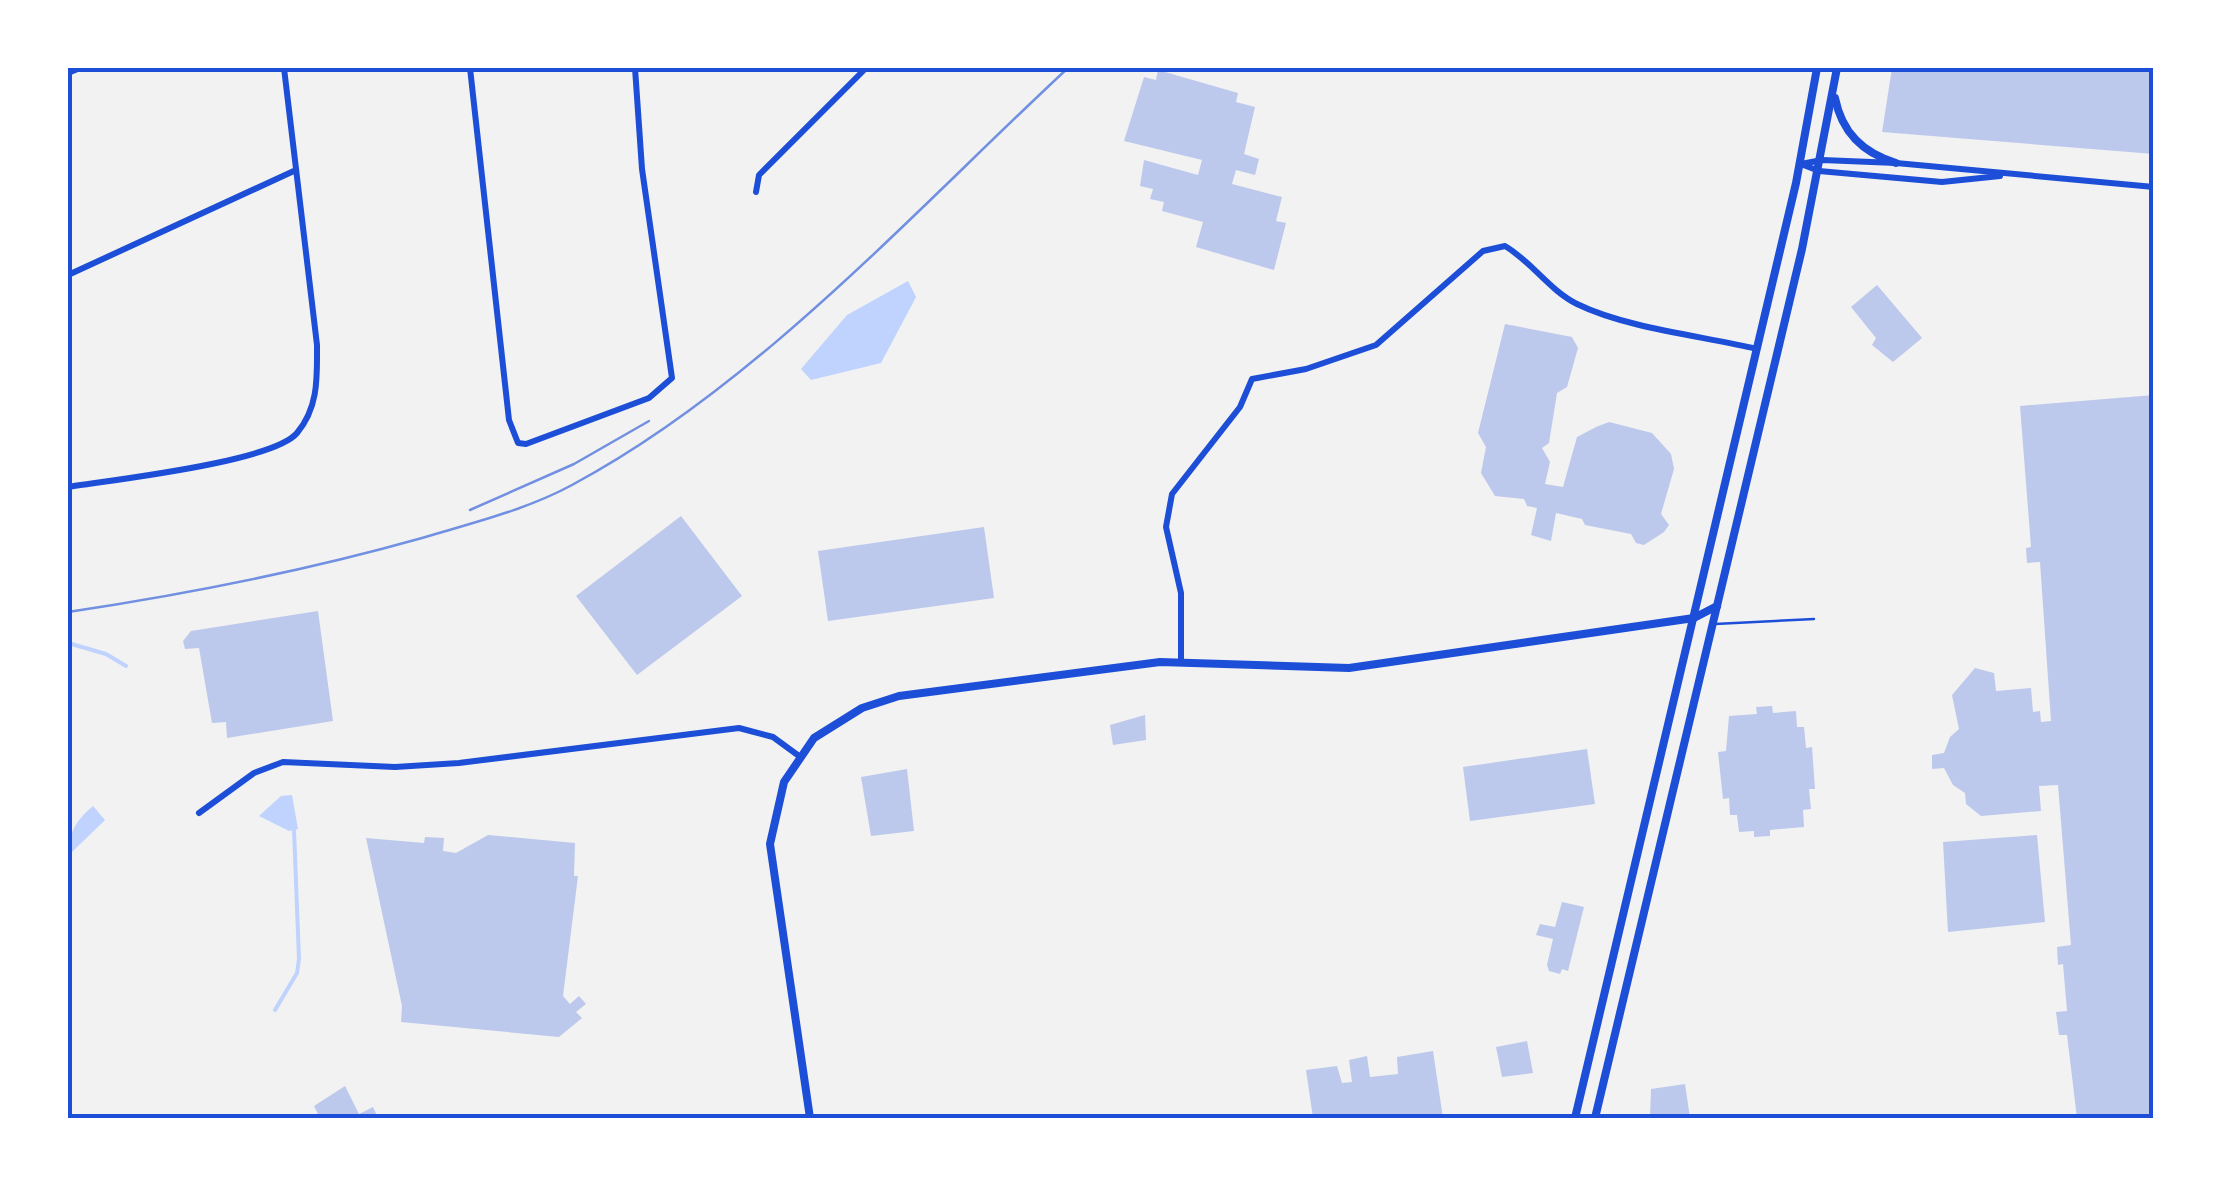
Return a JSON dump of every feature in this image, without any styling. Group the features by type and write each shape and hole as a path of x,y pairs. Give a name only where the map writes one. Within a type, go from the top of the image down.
{"street":[{"path":"68,73 80,68"},
{"path":"68,487 253,455 294,437 308,416 316,390 317,360 284,68"},
{"path":"470,68 509,420 518,443 526,444 649,398 672,378 642,169 634,68"},
{"path":"756,192 759,175 866,68"},
{"path":"1411,68 1422,68"},
{"path":"1575,1118 1801,164 1817,68"},
{"path":"1595,1118 1822,160 1837,68"},
{"path":"1834,90 1840,116 1854,140 1872,154 1896,162"},
{"path":"1801,164 1822,160 1896,162 2002,176 2154,186"},
{"path":"1801,164 1819,172 1942,182 1980,182 2002,176"},
{"path":"68,275 296,170"},
{"path":"1182,662 1181,592 1166,527 1172,494 1240,407 1252,379 1306,369 1376,345 1483,251 1505,246 1523,257 1564,296 1590,309 1757,349"},
{"path":"810,1118 770,844 776,802 799,756 836,721 899,696 1182,662 1349,668 1694,618 1717,606"},
{"path":"1694,618 1713,624"},
{"path":"199,813 254,772 282,762 441,765 739,728 773,737 799,756"}],"lane":[{"path":"1713,624 1814,618"}],"water":[{"path":"908,281 916,297 881,363 811,380 801,369 847,315"},
{"path":"292,795 298,829 289,831 259,816 281,796"},
{"path":"93,806 105,820 71,853 70,839 75,826"}],"building":[{"path":"1892,68 2154,68 2154,154 1882,132"},
{"path":"1158,70 1238,93 1236,102 1255,107 1244,154 1259,159 1255,175 1236,170 1232,184 1282,197 1276,221 1286,223 1274,270 1196,247 1203,222 1162,211 1164,202 1150,199 1153,189 1140,186 1144,160 1198,175 1202,160 1124,141 1144,77 1156,80"},
{"path":"1877,285 1922,338 1893,362 1872,345 1876,338 1851,307"},
{"path":"1505,324 1572,337 1578,348 1567,387 1557,393 1549,443 1542,448 1550,462 1545,484 1563,487 1577,437 1596,427 1609,422 1652,433 1671,454 1674,469 1661,514 1669,525 1664,532 1644,545 1636,543 1631,534 1585,525 1582,519 1556,513 1551,541 1531,535 1537,508 1527,506 1524,499 1495,496 1481,473 1486,447 1478,433"},
{"path":"2154,395 2154,1118 2077,1118 2067,1035 2059,1035 2056,1012 2067,1011 2063,964 2058,965 2057,947 2071,945 2058,785 2039,786 2041,811 1981,816 1966,804 1965,793 1953,785 1944,768 1932,769 1932,755 1944,753 1950,737 1959,729 1952,695 1975,668 1994,673 1996,691 2031,688 2033,712 2040,711 2041,722 2051,721 2040,562 2027,563 2026,548 2031,547 2020,406"},
{"path":"681,516 742,596 637,675 576,596"},
{"path":"984,527 994,598 828,621 818,551"},
{"path":"318,611 333,721 227,738 226,722 212,723 199,648 185,649 183,641 191,631"},
{"path":"1772,706 1773,713 1796,711 1797,727 1804,727 1806,748 1812,747 1815,789 1809,789 1811,809 1803,810 1804,827 1770,830 1770,836 1754,837 1754,831 1739,832 1737,815 1730,815 1729,798 1723,799 1718,752 1726,751 1729,716 1757,714 1756,707"},
{"path":"1145,715 1146,740 1113,745 1110,725"},
{"path":"1587,749 1595,804 1470,821 1463,767"},
{"path":"907,769 914,831 871,836 861,777"},
{"path":"488,835 575,843 574,876 578,876 563,996 570,1004 579,996 586,1004 576,1012 582,1018 559,1037 401,1022 402,1006 366,838 424,843 425,837 444,838 443,851 456,853"},
{"path":"2037,835 2045,922 1948,932 1943,842"},
{"path":"1562,902 1584,907 1568,971 1562,969 1560,974 1549,971 1547,965 1553,939 1536,935 1540,924 1555,927"},
{"path":"1527,1041 1533,1073 1502,1077 1496,1047"},
{"path":"1433,1051 1443,1118 1313,1118 1306,1070 1337,1066 1342,1083 1352,1082 1349,1060 1367,1056 1370,1077 1398,1074 1397,1057"},
{"path":"1685,1084 1690,1118 1650,1118 1651,1089"},
{"path":"345,1086 359,1114 373,1107 378,1118 320,1118 314,1106"}],"waterway":[{"path":"68,643 106,654 126,666"},
{"path":"275,1010 297,973 299,959 294,830"}],"tram line":[{"path":"68,612 246,581 378,550 498,515 572,485 640,445 769,347 832,293 1068,68"},
{"path":"470,510 574,464 649,421"}]}
